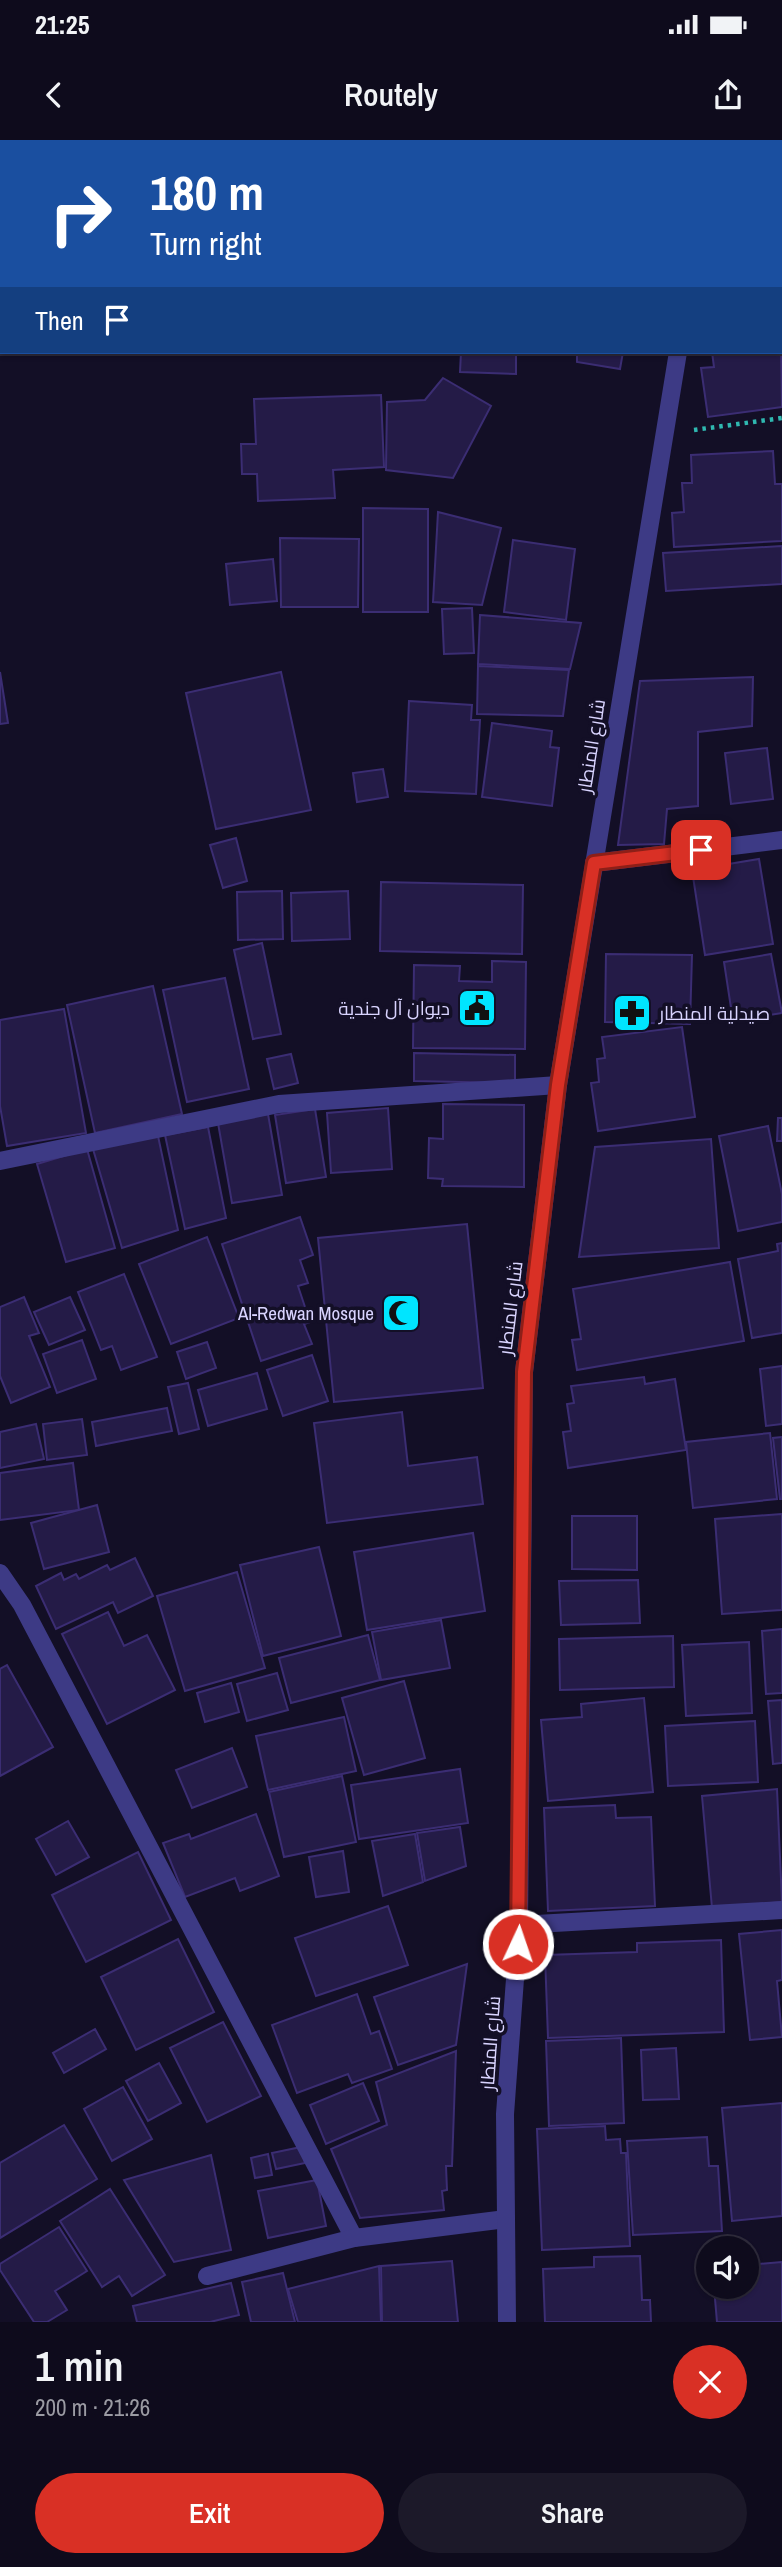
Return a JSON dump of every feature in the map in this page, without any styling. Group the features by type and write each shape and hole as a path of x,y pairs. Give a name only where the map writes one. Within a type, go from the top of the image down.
{"street":[{"name":"شارع المنطار","path":"507,2322 505,2114 519,1924 524,1372 558,1085 678,354"},
{"path":"594,863 782,840"},
{"path":"0,1161 279,1104 558,1085"},
{"path":"0,1573 28,1618 354,2238"},
{"path":"519,1924 782,1910"},
{"path":"207,2276 354,2238 506,2219"}],"path":[{"path":"666,434 782,418"}],"building":[{"path":"461,354 516,354 516,374 460,372"},
{"path":"577,354 623,354 620,369 577,362"},
{"path":"712,354 781,354 782,407 708,417 701,368 714,367"},
{"path":"443,378 491,406 453,478 386,470 387,402 425,400"},
{"path":"381,395 384,467 333,470 335,498 258,501 257,474 242,474 241,444 256,444 254,399"},
{"path":"773,451 775,484 782,484 782,541 674,547 672,513 684,512 682,483 692,483 691,455"},
{"path":"363,508 428,509 428,612 363,612"},
{"path":"438,512 501,528 482,605 433,602"},
{"path":"280,538 359,539 358,607 281,607"},
{"path":"513,540 575,549 566,620 504,612"},
{"path":"782,546 782,584 666,591 663,553"},
{"path":"273,559 277,601 230,605 226,564"},
{"path":"472,608 474,653 444,654 442,609"},
{"path":"480,615 581,623 570,669 478,664"},
{"path":"478,666 569,670 563,716 477,714"},
{"path":"0,672 8,723 0,724"},
{"path":"281,672 311,810 216,829 186,693"},
{"path":"753,677 752,726 698,732 698,806 667,809 664,844 618,845 640,681"},
{"path":"409,701 472,705 471,720 480,720 476,794 405,791"},
{"path":"492,723 552,731 550,747 559,748 552,806 482,797"},
{"path":"767,748 773,799 731,804 725,753"},
{"path":"383,769 388,797 357,802 353,773"},
{"path":"236,838 247,881 223,888 210,845"},
{"path":"759,859 773,944 705,955 692,870"},
{"path":"381,882 523,885 522,954 380,951"},
{"path":"282,891 283,939 238,940 237,892"},
{"path":"348,891 350,939 292,941 291,893"},
{"path":"262,943 281,1034 253,1039 234,950"},
{"path":"606,954 692,955 690,1024 605,1022"},
{"path":"771,954 782,1013 733,1021 724,962"},
{"path":"492,961 526,962 525,1049 413,1048 414,965 460,966 459,981 492,982"},
{"path":"225,978 249,1089 187,1102 163,990"},
{"path":"153,986 182,1114 95,1133 67,1005"},
{"path":"64,1009 86,1133 7,1146 0,1106 0,1020"},
{"path":"682,1027 695,1117 598,1131 591,1083 599,1082 597,1059 605,1058 602,1037"},
{"path":"414,1053 515,1055 515,1083 414,1081"},
{"path":"291,1054 298,1083 274,1089 267,1059"},
{"path":"443,1104 524,1105 524,1187 442,1186 443,1179 428,1178 429,1138 443,1139"},
{"path":"388,1108 392,1169 331,1173 327,1113"},
{"path":"315,1109 326,1177 286,1183 275,1115"},
{"path":"268,1114 282,1195 232,1203 218,1123"},
{"path":"778,1118 782,1118 782,1141 777,1141"},
{"path":"768,1126 782,1194 782,1222 738,1231 719,1136"},
{"path":"208,1127 226,1218 185,1229 165,1135"},
{"path":"158,1136 178,1230 122,1248 93,1149"},
{"path":"711,1139 719,1248 579,1257 595,1147"},
{"path":"87,1149 115,1248 66,1262 37,1164"},
{"path":"300,1217 313,1255 300,1260 308,1283 298,1286 310,1322 304,1324 312,1344 261,1361 222,1244"},
{"name":"Al-Redwan Mosque","path":"467,1224 483,1388 334,1402 318,1238"},
{"path":"207,1237 239,1318 171,1344 139,1264"},
{"path":"782,1243 782,1333 752,1338 738,1259 778,1251 777,1244"},
{"path":"730,1262 744,1341 577,1370 572,1340 581,1339 573,1289"},
{"path":"124,1274 157,1357 121,1370 112,1346 101,1350 78,1292"},
{"path":"24,1297 39,1333 29,1336 50,1387 11,1403 0,1376 0,1307"},
{"path":"70,1297 85,1330 49,1345 34,1312"},
{"path":"82,1340 96,1379 57,1393 43,1354"},
{"path":"207,1342 216,1368 186,1379 177,1352"},
{"path":"312,1355 328,1401 283,1416 267,1370"},
{"path":"782,1366 782,1424 766,1426 760,1369"},
{"path":"257,1373 267,1409 208,1426 198,1390"},
{"path":"644,1377 645,1384 675,1379 686,1450 568,1468 563,1432 571,1431 567,1404 574,1403 571,1386"},
{"path":"188,1383 199,1429 179,1434 168,1387"},
{"path":"167,1408 172,1431 96,1446 92,1422"},
{"path":"402,1412 408,1466 477,1457 483,1504 327,1523 314,1423"},
{"path":"82,1419 87,1455 47,1460 43,1424"},
{"path":"36,1424 44,1459 0,1468 0,1432"},
{"path":"770,1433 777,1499 693,1508 686,1442"},
{"path":"782,1437 782,1499 780,1499 773,1438"},
{"path":"73,1463 79,1510 0,1520 0,1473"},
{"path":"97,1505 109,1552 44,1569 31,1523"},
{"path":"782,1514 782,1610 722,1614 715,1519"},
{"path":"572,1516 637,1516 637,1570 572,1569"},
{"path":"473,1533 485,1611 367,1630 354,1552"},
{"path":"319,1547 341,1636 263,1656 240,1565"},
{"path":"135,1558 153,1596 118,1613 113,1602 56,1629 36,1586 61,1573 64,1580 76,1574 79,1579 107,1565 110,1570"},
{"path":"237,1572 265,1668 185,1691 157,1596"},
{"path":"638,1580 640,1623 561,1625 559,1581"},
{"path":"108,1612 124,1646 147,1635 175,1690 107,1724 62,1634"},
{"path":"441,1620 450,1668 381,1680 372,1632"},
{"path":"782,1629 782,1693 766,1694 762,1631"},
{"path":"368,1635 380,1680 291,1703 279,1658"},
{"path":"673,1636 674,1687 560,1690 559,1639"},
{"path":"749,1642 752,1713 686,1716 682,1645"},
{"path":"7,1665 53,1747 0,1776 0,1669"},
{"path":"277,1673 288,1710 247,1721 237,1684"},
{"path":"404,1681 425,1758 364,1775 342,1698"},
{"path":"231,1683 239,1712 205,1722 197,1693"},
{"path":"644,1698 653,1792 548,1801 541,1720 582,1717 581,1704"},
{"path":"782,1700 782,1763 773,1764 768,1701"},
{"path":"344,1717 356,1771 268,1790 256,1736"},
{"path":"755,1721 758,1782 668,1786 665,1726"},
{"path":"232,1748 247,1787 192,1808 176,1770"},
{"path":"460,1769 468,1823 359,1839 351,1785"},
{"path":"342,1776 356,1842 284,1857 269,1792"},
{"path":"777,1789 782,1902 712,1908 702,1796"},
{"path":"615,1805 616,1818 651,1817 655,1906 548,1911 544,1808"},
{"path":"256,1814 279,1876 240,1891 235,1878 185,1897 163,1843 189,1834 191,1839"},
{"path":"68,1821 89,1857 56,1875 36,1839"},
{"path":"460,1827 466,1866 425,1881 417,1833"},
{"path":"415,1834 423,1882 383,1896 372,1841"},
{"path":"343,1851 349,1892 316,1897 309,1857"},
{"path":"138,1852 171,1920 86,1962 52,1895"},
{"path":"388,1906 408,1965 316,1996 295,1938"},
{"path":"782,1930 782,1980 777,1981 782,2037 750,2040 739,1934"},
{"path":"178,1939 214,2012 136,2050 101,1977"},
{"path":"721,1940 724,2032 548,2038 545,1955 637,1952 637,1943"},
{"path":"467,1964 456,2045 398,2065 374,1997"},
{"path":"357,1994 371,2034 379,2031 392,2069 352,2083 348,2074 297,2093 272,2025"},
{"path":"223,2022 261,2096 207,2122 170,2048"},
{"path":"95,2029 106,2049 64,2073 53,2053"},
{"path":"621,2038 624,2123 549,2126 546,2041"},
{"path":"676,2048 679,2099 643,2100 641,2050"},
{"path":"456,2051 452,2166 446,2166 447,2190 442,2191 444,2210 360,2218 331,2149 387,2125 376,2082"},
{"path":"159,2063 181,2103 148,2121 126,2081"},
{"path":"363,2083 379,2121 326,2144 310,2105"},
{"path":"123,2087 152,2139 112,2161 84,2109"},
{"path":"782,2103 782,2216 732,2221 722,2108"},
{"path":"64,2125 97,2179 0,2238 0,2163"},
{"path":"605,2126 606,2140 620,2139 621,2153 626,2153 630,2246 542,2250 537,2129"},
{"path":"707,2137 709,2166 718,2166 722,2231 633,2235 627,2141"},
{"path":"301,2147 305,2163 276,2169 272,2153"},
{"path":"268,2154 272,2175 255,2178 251,2158"},
{"path":"211,2155 231,2250 174,2262 124,2180"},
{"path":"317,2180 326,2226 268,2238 258,2191"},
{"path":"110,2189 165,2275 132,2296 119,2276 102,2287 60,2221"},
{"path":"59,2227 87,2271 55,2291 67,2310 47,2322 34,2322 0,2270 0,2264"},
{"path":"640,2256 642,2300 650,2300 651,2322 545,2322 543,2269 594,2267 594,2257"},
{"path":"452,2261 458,2322 382,2322 381,2266"},
{"path":"782,2262 782,2322 717,2322 715,2299 759,2299 759,2264"},
{"path":"379,2266 381,2322 298,2322 288,2289"},
{"path":"283,2273 295,2322 251,2322 242,2282"},
{"path":"231,2283 239,2315 210,2322 137,2322 133,2306"}],"place":[{"name":"ديوان آل جندية","path":"477,1008"},
{"name":"صيدلية المنطار","path":"632,1013"},
{"name":"Al-Redwan Mosque","path":"401,1313"}],"route":[{"path":"518,1944 524,1372 558,1085 594,863 701,850"}]}
